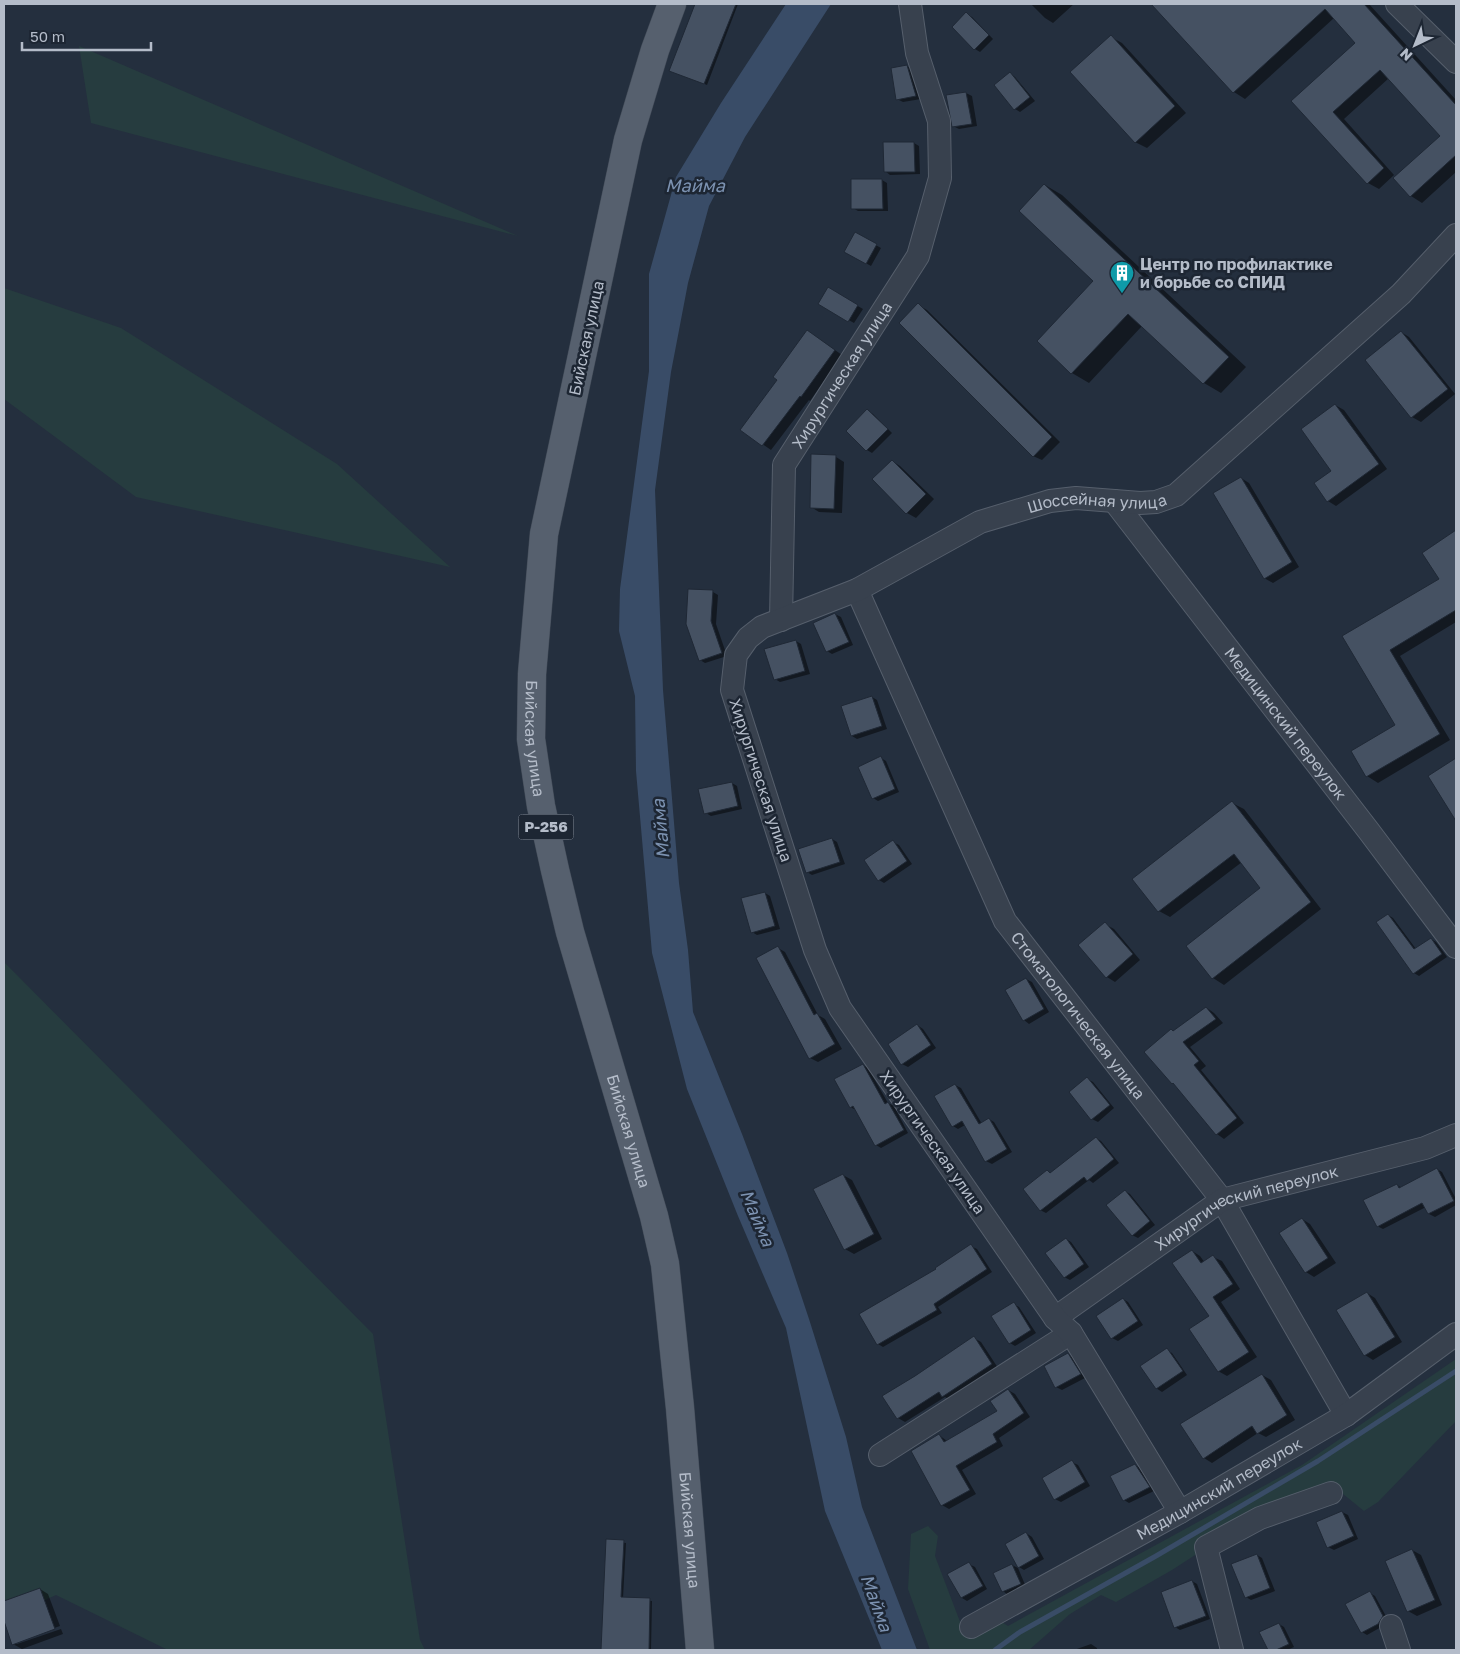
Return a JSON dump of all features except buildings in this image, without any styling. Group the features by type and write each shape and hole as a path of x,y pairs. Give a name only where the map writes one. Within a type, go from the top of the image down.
{"main road":[{"name":"Бийская улица","path":"672,4 655,50 628,140 544,534 532,674 532,739 541,806 570,932 654,1216 665,1264 680,1408 700,1650"}],"street":[{"name":"Хирургическая улица","path":"910,4 917,53 939,121 940,178 918,256 784,464 781,620 762,627 748,638 736,655 732,690 815,950 840,1008 1063,1325 1180,1512"},
{"path":"1397,4 1456,62"},
{"name":"Шоссейная улица","path":"781,620 857,590 980,522 1050,501 1076,498 1140,503 1156,502 1176,495 1402,294 1456,236"},
{"name":"Медицинский переулок","path":"1114,501 1374,837 1456,947"},
{"name":"Стоматологическая улица","path":"857,590 1005,921 1222,1200 1346,1415"},
{"name":"Хирургический переулок","path":"880,1455 1063,1325 1222,1200 1425,1148 1456,1135"},
{"name":"Медицинский переулок","path":"971,1627 1180,1512 1346,1415 1456,1334"},
{"path":"1232,1650 1206,1547 1260,1518 1331,1493"},
{"path":"1391,1626 1399,1650"}],"green space":[{"path":"79,46 518,236 91,123"},
{"path":"4,288 121,328 337,464 450,567 136,497 4,399"},
{"path":"4,962 373,1334 420,1640 425,1650 168,1650 56,1595 4,1619"},
{"path":"1456,1359 1456,1421 1378,1502 1364,1511 1332,1485 1280,1500 1172,1570 1116,1602 1101,1595 1070,1614 1029,1650 930,1650 908,1589 911,1534 928,1526 938,1536 935,1556 962,1627 997,1619 1008,1626 1302,1465"}],"water":[{"name":"Майма","path":"786,4 831,4 745,137 709,206 688,283 671,372 655,490 663,690 679,883 688,950 693,1012 787,1253 846,1437 862,1507 917,1650 882,1650 825,1511 786,1328 687,1089 652,953 636,771 635,696 619,631 620,589 649,371 649,274 676,177 721,103"}],"waterway":[{"path":"995,1650 1020,1632 1156,1556 1318,1461 1456,1371"}],"place":[{"name":"Центр по профилактике и борьбе со СПИД","path":"1122,294"}]}
